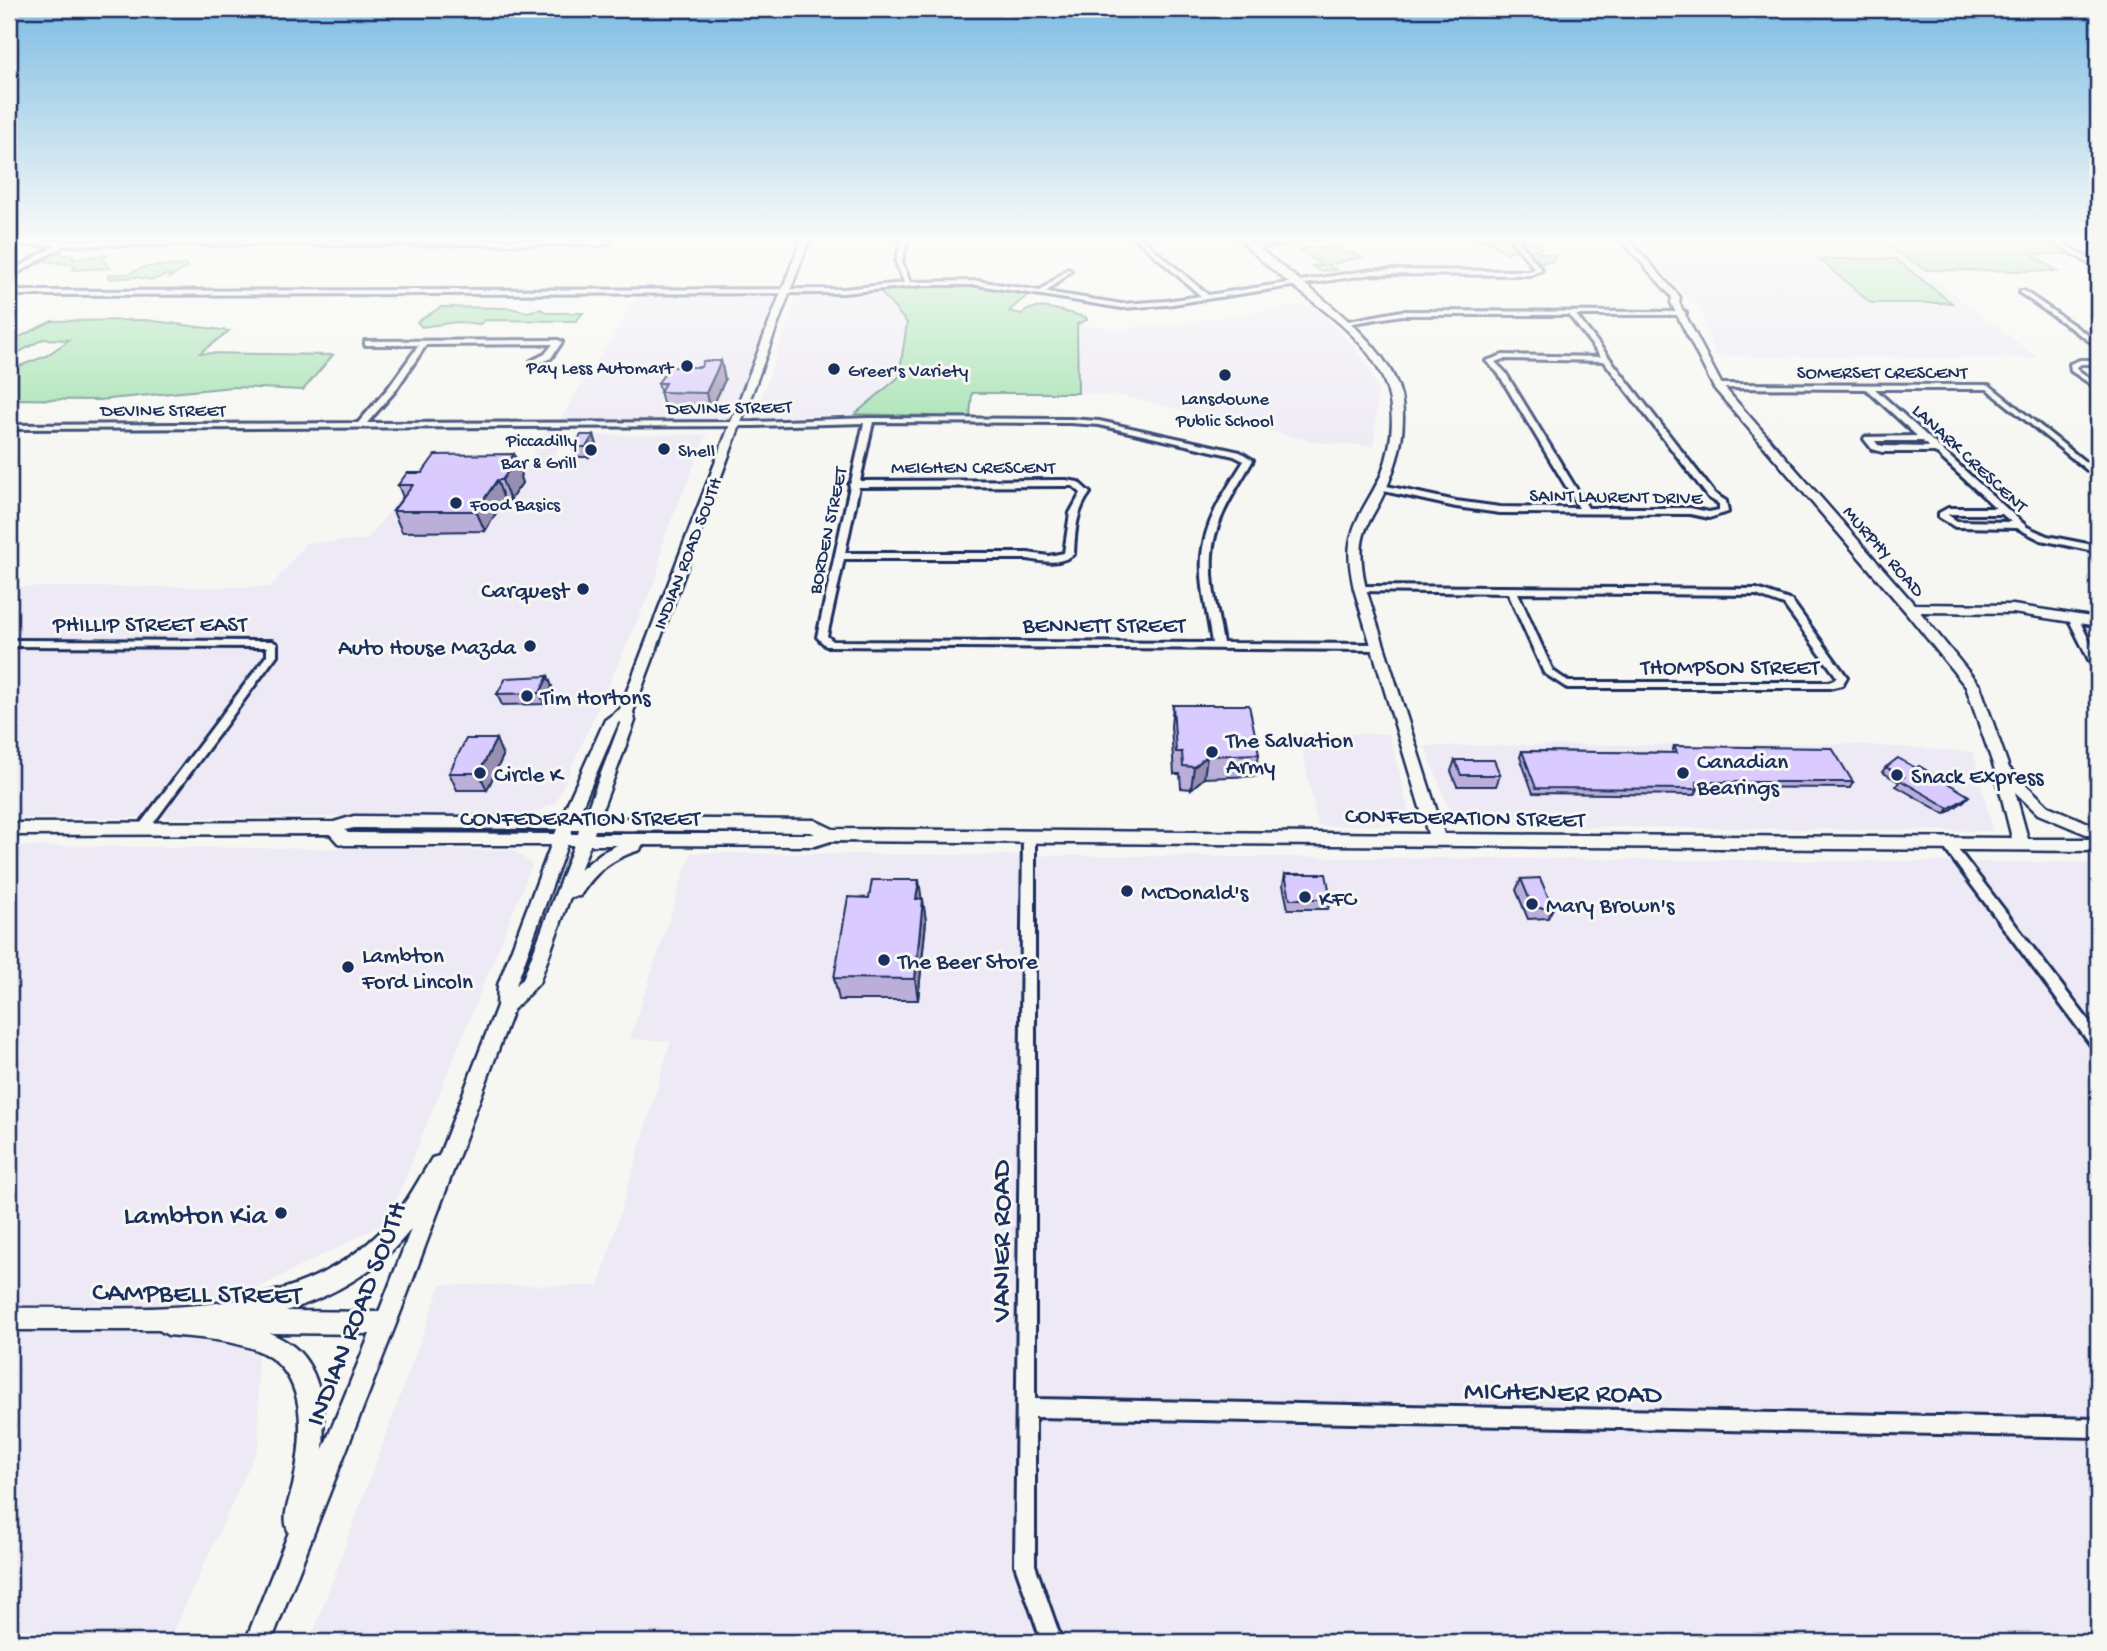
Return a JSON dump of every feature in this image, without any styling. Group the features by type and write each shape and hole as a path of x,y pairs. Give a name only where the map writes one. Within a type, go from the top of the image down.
{"main road":[{"name":"INDIAN ROAD SOUTH","path":"258,1642 460,1130 506,1006 507,985 567,823 612,720 625,712 777,315"},
{"path":"1338,315 1382,366 1395,400 1395,455 1382,488 1355,540 1354,556 1360,589 1437,838"},
{"name":"MURPHY ROAD","path":"1684,315 1718,386 1910,608 1973,686 2001,767 2022,845"},
{"path":"1910,608 2004,609 2098,622"},
{"name":"INDIAN ROAD SOUTH","path":"506,1006 530,983 586,841 628,721 625,712"},
{"path":"519,822 545,817 562,807 601,744"},
{"path":"2001,767 2043,810 2098,833"},
{"name":"CONFEDERATION STREET","path":"9,829 334,828 354,822 519,822 814,826 830,835"},
{"name":"CONFEDERATION STREET","path":"334,828 344,839 815,840 830,835 1437,838 1949,846 2098,845"},
{"path":"544,946 590,868 614,852 657,841"},
{"path":"142,1320 270,1306 332,1281 372,1254 395,1232 460,1130"},
{"name":"CAMPBELL STREET","path":"9,1319 385,1324"},
{"path":"142,1320 262,1341 279,1349 302,1377 313,1414 313,1440 289,1563"}],"street":[{"path":"1347,322 1389,315"},
{"name":"SAINT LAURENT DRIVE","path":"1382,488 1480,509 1690,511 1709,515 1718,514 1725,508 1723,503 1712,496 1573,315"},
{"path":"2055,315 2098,345"},
{"path":"368,343 558,342 548,356 534,363"},
{"path":"360,426 392,388 424,343"},
{"path":"1585,511 1501,372 1490,361 1503,357 1606,359"},
{"path":"2098,362 2080,362 2073,366 2098,387"},
{"name":"SOMERSET CRESCENT","path":"1718,386 1989,387 2098,476"},
{"name":"LANARK CRESCENT","path":"1868,387 2019,525 2044,538 2098,549"},
{"name":"DEVINE STREET","path":"9,427 735,424 869,420 1099,423 1237,454 1249,460 1218,514 1208,551 1218,646"},
{"name":"BORDEN STREET","path":"830,643 822,637 869,420"},
{"path":"1925,438 1868,440 1884,449 1938,450"},
{"name":"MEIGHEN CRESCENT","path":"838,556 1028,556 1049,560 1065,556 1069,554 1068,538 1079,499 1086,493 1075,484 1066,482 853,484"},
{"path":"2003,511 1948,511 1941,514 1955,524 2019,525"},
{"name":"THOMPSON STREET","path":"1360,589 1512,590 1757,592 1774,595 1788,603 1842,677 1838,683 1829,685 1567,685 1549,673 1512,590"},
{"path":"2073,618 2098,668"},
{"name":"PHILLIP STREET EAST","path":"9,643 272,644 272,655 142,830"},
{"name":"BENNETT STREET","path":"830,643 1378,648"},
{"name":"VANIER ROAD","path":"1029,836 1026,1565 1052,1642"},
{"path":"1949,846 2098,1044"},
{"name":"MICHENER ROAD","path":"1026,1408 2098,1428"}],"shaded area":[{"path":"626,315 771,315 730,421 559,421"},
{"path":"791,315 900,315 907,323 899,377 855,414 754,418"},
{"name":"Lansdowne Public School","path":"1233,315 1323,315 1365,359 1378,390 1374,446 1321,443 1123,396 1078,393 1077,324 1121,329"},
{"path":"1703,315 1981,315 2038,358 1715,356"},
{"path":"545,431 567,431 553,459 573,459 585,435 707,434 663,540 657,576 556,802 528,816 9,818 9,587 271,587 306,543 367,540 423,467 526,467"},
{"path":"1299,734 1389,734 1412,824 1318,826"},
{"path":"1848,744 1973,752 1993,831 1455,825 1425,746"},
{"path":"9,846 513,850 532,865 387,1222 256,1289 259,1445 168,1642 9,1642"},
{"path":"691,853 2098,863 2098,1642 310,1642 441,1285 599,1286 671,1041 630,1039"}],"green space":[{"path":"428,315 581,315 576,321 485,320 480,324 457,322 422,327 417,322"},
{"path":"900,315 1086,317 1087,320 1077,324 1078,393 972,393 970,417 855,414 899,377 907,323"},
{"path":"146,320 229,331 200,353 333,355 303,390 233,387 99,400 9,399 9,370 46,356 69,340 43,339 14,355 9,355 9,342 52,321"}],"building":[{"path":"703,361 721,361 706,393 660,392 665,383 658,383 669,367 701,367"},
{"path":"581,435 594,435 586,447 573,447"},
{"path":"514,454 508,463 514,463 502,480 497,480 476,511 393,511 413,485 398,485 407,473 422,473 435,455"},
{"path":"548,676 540,693 497,694 506,678"},
{"path":"1173,705 1249,705 1259,754 1207,756 1194,767 1183,766 1182,752 1176,752"},
{"path":"466,739 496,739 479,773 449,773"},
{"name":"Canadian Bearings","path":"1674,746 1832,748 1853,782 1696,782 1698,789 1536,788 1522,751 1677,753"},
{"path":"1898,758 1916,768 1919,766 1969,796 1949,808 1900,780 1904,777 1886,767"},
{"path":"1455,760 1494,760 1500,775 1461,775"},
{"path":"1285,874 1326,874 1331,899 1290,899"},
{"path":"1540,878 1553,908 1533,908 1521,879"},
{"name":"The Beer Store","path":"872,880 919,880 916,899 923,899 915,979 834,978 848,897 869,898"}],"place":[{"name":"Pay Less Automart","path":"687,366"},
{"name":"Greer's Variety","path":"834,369"},
{"name":"Lansdowne Public School","path":"1225,375"},
{"name":"Shell","path":"664,449"},
{"name":"Piccadilly Bar & Grill","path":"591,450"},
{"name":"Food Basics","path":"456,503"},
{"name":"Carquest","path":"583,589"},
{"name":"Auto House Mazda","path":"530,646"},
{"name":"Tim Hortons","path":"527,696"},
{"name":"The Salvation Army","path":"1212,752"},
{"name":"Circle K","path":"480,773"},
{"name":"Canadian Bearings","path":"1683,773"},
{"name":"Snack Express","path":"1897,775"},
{"name":"McDonald's","path":"1127,891"},
{"name":"KFC","path":"1305,897"},
{"name":"Mary Brown's","path":"1532,904"},
{"name":"The Beer Store","path":"884,960"},
{"name":"Lambton Ford Lincoln","path":"348,967"},
{"name":"Lambton Kia","path":"281,1213"}]}
